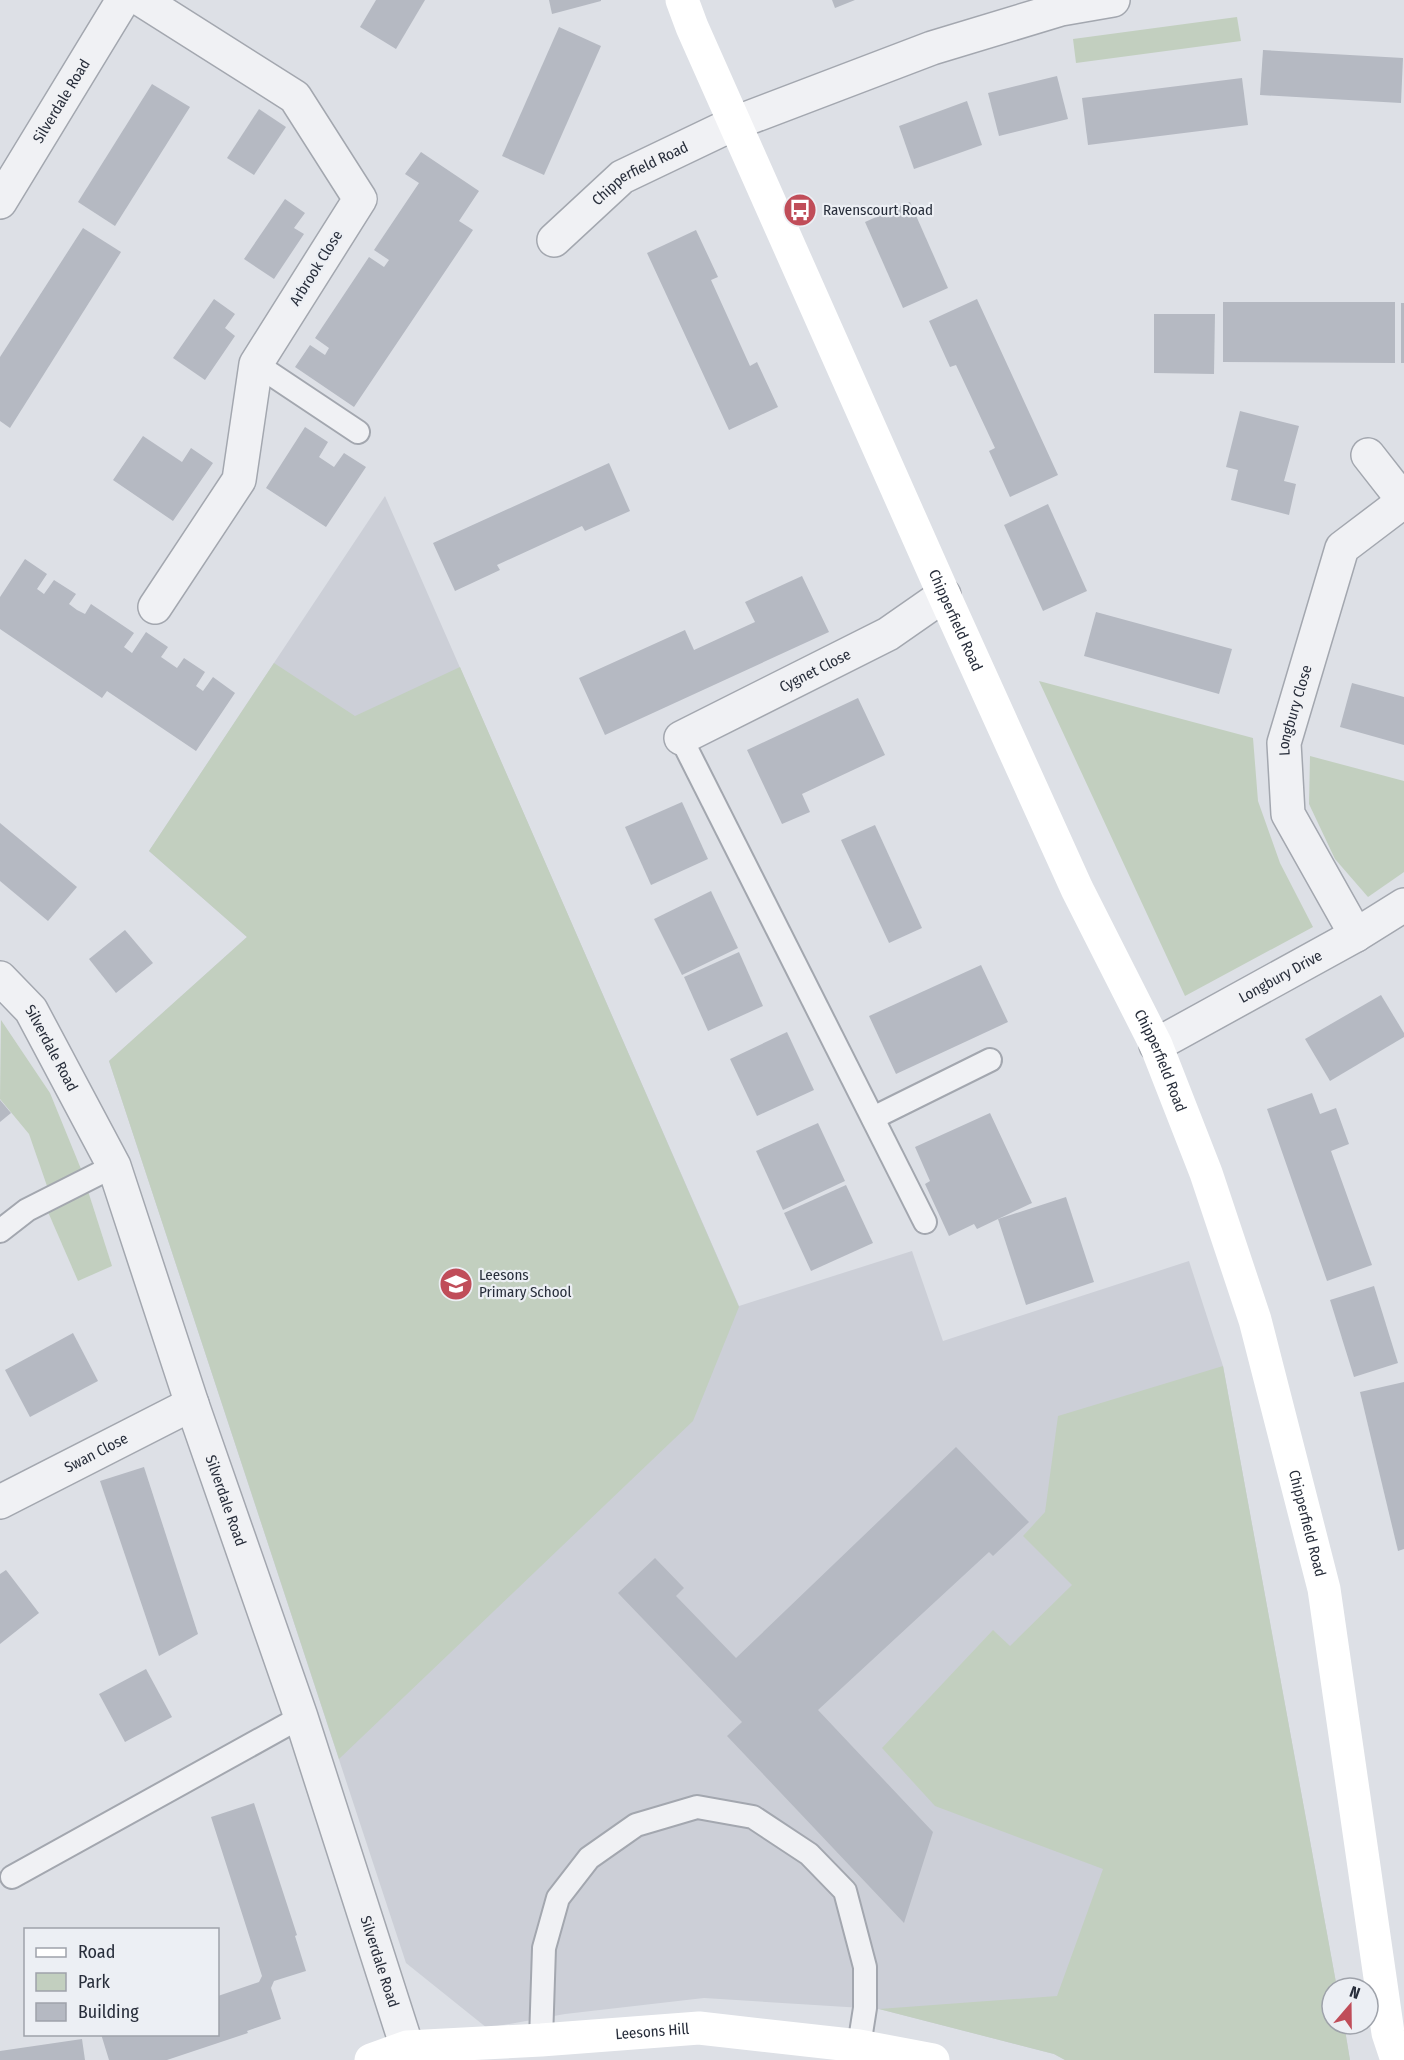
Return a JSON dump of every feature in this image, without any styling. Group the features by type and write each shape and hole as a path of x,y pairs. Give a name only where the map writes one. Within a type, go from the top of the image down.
{"street":[{"name":"Silverdale Road","path":"0,202 123,0"},
{"name":"Arbrook Close","path":"142,0 295,97 360,199 256,364 239,480 154,608"},
{"name":"Chipperfield Road","path":"682,0 944,595 1077,889 1156,1045 1206,1173 1256,1320 1324,1589 1388,2033 1397,2060"},
{"path":"735,123 932,48 1061,9 1113,0"},
{"name":"Chipperfield Road","path":"554,240 622,177 735,123"},
{"name":"Longbury Close","path":"1356,936 1288,814 1284,743 1342,548 1404,501 1368,455"},
{"name":"Cygnet Close","path":"681,738 888,634 944,595"},
{"name":"Longbury Drive","path":"1156,1045 1356,936 1404,905"},
{"name":"Silverdale Road","path":"0,978 31,1010 114,1166 192,1404 301,1717 407,2047"},
{"name":"Swan Close","path":"0,1502 192,1404"},
{"name":"Leesons Hill","path":"371,2060 407,2047 699,2028 859,2046 933,2060"}],"lane":[{"path":"256,364 358,432"},
{"path":"681,738 925,1222"},
{"path":"873,1118 990,1060"},
{"path":"0,1232 27,1210 114,1166"},
{"path":"12,1877 301,1717"},
{"path":"541,2040 544,1948 558,1898 589,1858 636,1825 697,1807 753,1817 809,1854 845,1891 865,1966 865,2008 859,2046"}],"shaded area":[{"name":"Leesons Primary School","path":"385,496 739,1306 912,1251 943,1341 1189,1261 1223,1366 1335,1976 1320,1976 1320,2036 1346,2036 1350,2060 1065,2060 1054,2054 879,2009 704,1998 565,2014 487,2028 406,1963 109,1061 247,937 149,851"}],"green space":[{"path":"1237,17 1241,41 1076,63 1073,39"},
{"path":"274,663 355,716 460,667 739,1307 693,1421 339,1759 109,1061 247,937 149,851"},
{"path":"1039,681 1253,738 1258,801 1280,863 1313,927 1185,996"},
{"path":"1310,756 1404,781 1404,872 1368,897 1335,859 1309,804"},
{"path":"1,1020 50,1093 81,1169 47,1186 29,1134 0,1099"},
{"path":"88,1191 112,1266 78,1281 48,1212"},
{"path":"1223,1366 1335,1976 1320,1976 1320,2036 1346,2036 1350,2060 1065,2060 1054,2054 879,2009 1057,1996 1103,1869 935,1806 882,1748 993,1630 1010,1646 1072,1585 1023,1536 1045,1512 1058,1416"}],"building":[{"path":"376,0 425,0 396,49 360,27"},
{"path":"549,0 601,0 601,1 552,14"},
{"path":"832,0 855,0 835,8"},
{"path":"559,27 601,46 544,175 502,156"},
{"path":"1263,50 1403,58 1401,103 1260,95"},
{"path":"1057,76 1068,119 999,136 988,93"},
{"path":"1242,78 1248,125 1088,145 1082,98"},
{"path":"152,84 190,107 115,226 78,202"},
{"path":"967,101 982,145 914,169 899,126"},
{"path":"259,109 286,127 254,175 227,158"},
{"path":"421,152 479,191 459,221 473,230 354,407 295,367 310,345 325,355 329,348 315,338 369,257 384,267 389,260 374,250 419,183 405,174"},
{"path":"285,199 305,213 294,228 304,234 274,279 244,259"},
{"path":"910,202 948,288 903,308 865,222"},
{"path":"83,228 121,252 10,428 0,421 0,357"},
{"path":"696,230 718,277 711,280 750,366 757,362 778,407 729,430 647,253"},
{"path":"214,299 235,314 225,328 235,336 205,380 173,358"},
{"path":"977,299 1058,475 1010,497 989,451 995,448 956,365 950,367 929,321"},
{"path":"1223,302 1395,302 1395,363 1223,362"},
{"path":"1401,303 1404,303 1404,363 1401,363"},
{"path":"1154,314 1215,314 1214,374 1154,373"},
{"path":"1240,411 1299,426 1284,481 1296,484 1289,515 1231,500 1238,470 1226,467"},
{"path":"305,427 328,442 319,457 334,467 344,453 366,467 326,527 266,488"},
{"path":"143,436 182,462 191,448 213,463 173,521 113,480"},
{"path":"609,463 630,511 585,531 582,526 497,565 500,570 455,591 433,543"},
{"path":"1048,504 1087,591 1043,611 1004,525"},
{"path":"25,559 47,574 37,589 44,594 54,580 76,594 69,604 77,610 85,614 91,604 134,633 124,647 132,653 146,632 168,647 161,657 177,668 184,658 205,672 196,686 203,691 213,677 235,693 196,751 107,691 102,698 0,629 0,597"},
{"path":"802,576 829,632 605,735 579,678 685,630 694,650 755,622 745,602"},
{"path":"1096,612 1232,649 1219,694 1084,656"},
{"path":"1352,683 1404,697 1404,745 1340,727"},
{"path":"858,698 885,755 802,794 810,812 782,824 747,750"},
{"path":"682,802 708,859 651,885 625,827"},
{"path":"0,823 77,887 48,921 0,881"},
{"path":"875,825 922,928 889,943 841,840"},
{"path":"711,891 738,948 682,975 654,919"},
{"path":"125,930 153,963 116,993 89,959"},
{"path":"739,952 763,1006 708,1031 684,977"},
{"path":"981,965 1008,1022 896,1074 869,1016"},
{"path":"1381,995 1404,1033 1404,1037 1330,1081 1305,1039"},
{"path":"787,1032 814,1090 757,1116 730,1059"},
{"path":"1312,1093 1320,1114 1336,1108 1349,1144 1331,1151 1372,1265 1327,1281 1267,1109"},
{"path":"0,1100 11,1113 0,1122"},
{"path":"990,1113 1032,1203 977,1229 974,1224 949,1236 925,1184 930,1181 915,1147"},
{"path":"818,1123 845,1181 783,1210 756,1151"},
{"path":"846,1185 873,1243 811,1271 784,1213"},
{"path":"1066,1197 1094,1282 1026,1305 998,1219"},
{"path":"1374,1286 1398,1363 1354,1377 1330,1300"},
{"path":"73,1333 98,1381 30,1417 5,1370"},
{"path":"1404,1382 1404,1549 1398,1551 1360,1392"},
{"path":"956,1447 1029,1522 993,1556 989,1552 818,1710 933,1832 904,1923 727,1736 742,1722 618,1593 655,1558 684,1588 676,1596 736,1658"},
{"path":"144,1467 198,1634 159,1656 100,1481"},
{"path":"6,1570 39,1613 0,1644 0,1574"},
{"path":"146,1669 172,1717 125,1742 99,1694"},
{"path":"254,1803 297,1935 295,1936 306,1971 274,1981 271,1988 281,2019 247,2031 248,2033 167,2060 109,2060 102,2036 219,2036 219,1996 259,1982 262,1976 211,1817"},
{"path":"82,2039 85,2060 0,2060 0,2051"}],"place":[{"name":"Ravenscourt Road","path":"800,210"},
{"name":"Leesons Primary School","path":"456,1284"}]}
